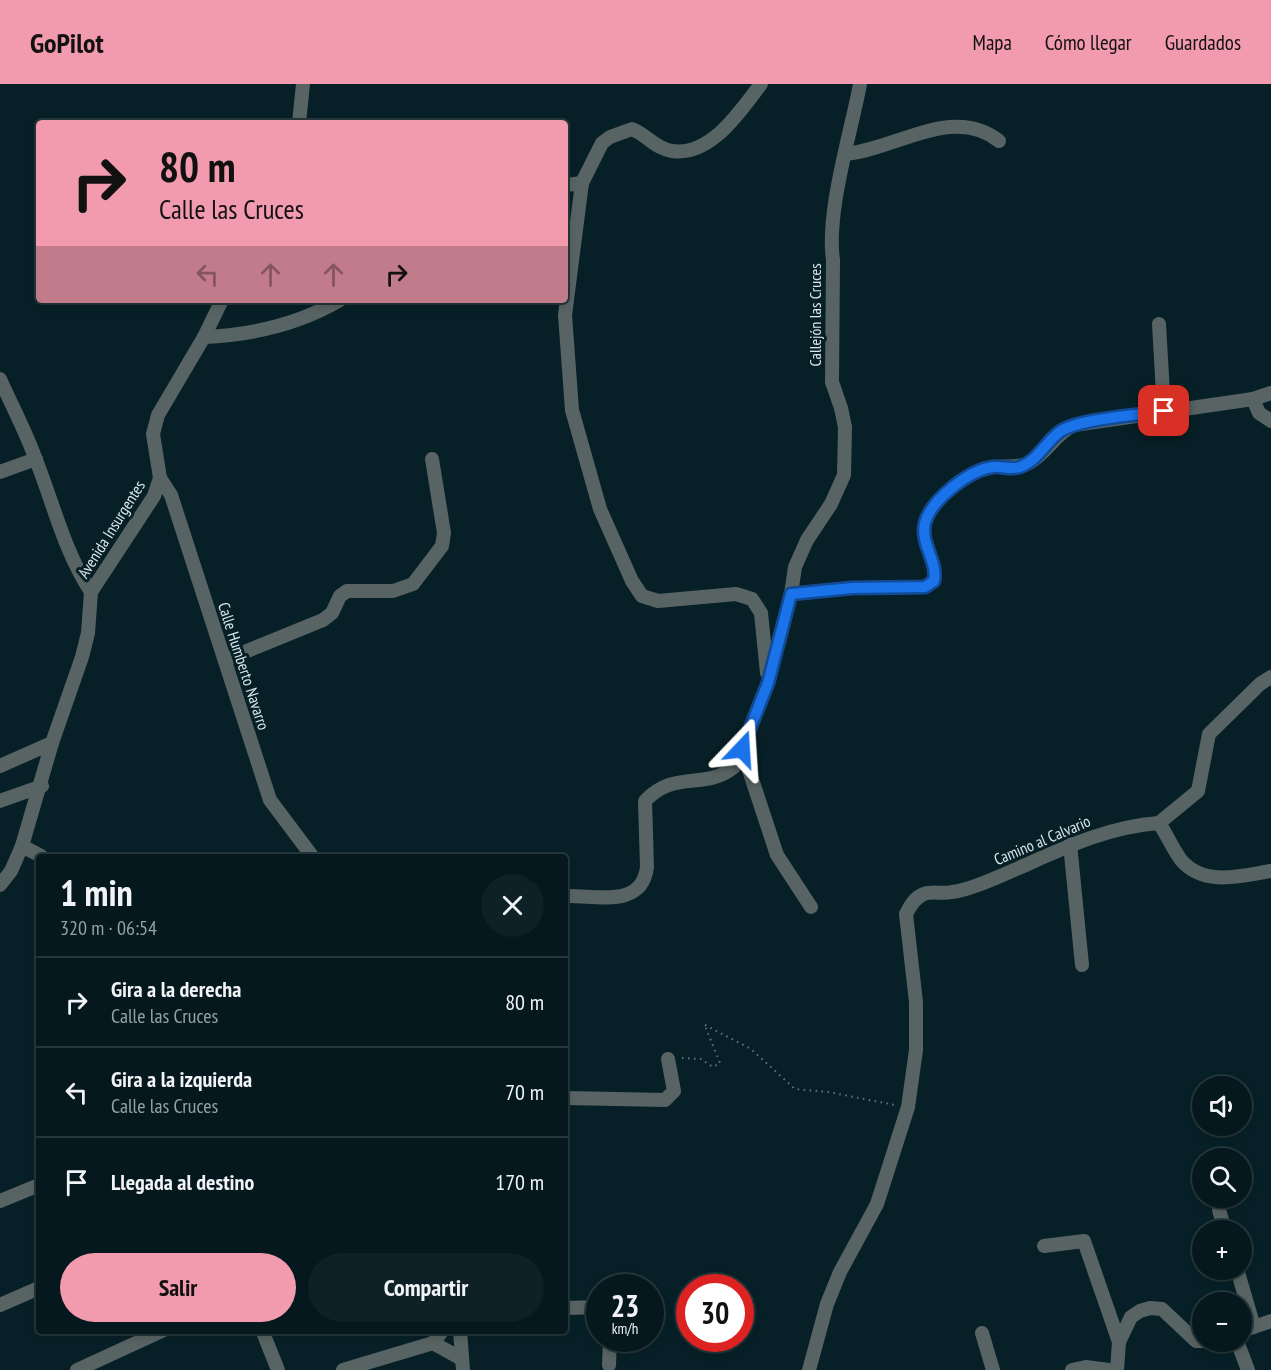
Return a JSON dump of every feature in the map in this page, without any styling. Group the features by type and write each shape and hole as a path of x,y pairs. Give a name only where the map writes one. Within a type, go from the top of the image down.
{"street":[{"path":"299,120 303,84"},
{"path":"568,292 582,183 602,143 610,137 632,129 646,135 656,146 672,151 692,150 708,144 761,84"},
{"name":"Callejón las Cruces","path":"568,896 623,898 639,888 646,878 647,867 645,801 663,785 727,772 734,767 768,683 791,594 795,567 807,540 831,504 844,475 846,460 842,408 831,382 833,260 830,243 860,84"},
{"path":"845,154 861,153 926,131 953,127 973,126 986,130 999,141"},
{"path":"568,185 582,183"},
{"name":"Avenida Insurgentes","path":"0,885 11,871 22,846 42,786 52,743 82,657 88,633 91,592 154,496 160,478 153,434 158,415 204,338 221,303"},
{"path":"204,338 240,335 266,329 322,310 335,303"},
{"path":"567,303 567,364 572,410 600,509 632,582 642,596 658,601 736,594 752,599 761,614 768,683"},
{"path":"1159,324 1164,411"},
{"path":"0,379 6,411 36,459 62,538 76,570 91,592"},
{"path":"791,594 852,588 925,587 934,581 935,573 924,537 925,522 945,494 966,476 980,469 995,466 1017,468 1031,462 1060,432 1074,425 1253,399 1271,393"},
{"path":"1253,399 1258,413 1271,422"},
{"path":"0,472 36,459"},
{"path":"225,660 323,620 333,613 340,596 347,591 393,591 413,584 442,546 444,533 432,459"},
{"name":"Calle Humberto Navarro","path":"160,478 171,495 270,800 310,853"},
{"path":"1271,677 1260,684 1209,734 1198,791 1159,823 1181,860 1194,871 1214,878 1271,871"},
{"path":"0,766 52,743"},
{"path":"742,749 777,855 811,907"},
{"path":"0,801 42,786"},
{"name":"Camino al Calvario","path":"908,1107 916,1050 916,1002 906,914 912,903 924,894 952,892 977,886 1070,844 1106,832 1159,823"},
{"path":"1070,844 1082,965"},
{"path":"22,846 36,854"},
{"path":"568,1098 655,1101 671,1096 674,1091 668,1059"},
{"path":"809,1370 827,1304 840,1272 877,1204 908,1107"},
{"path":"0,1201 36,1186"},
{"path":"1219,1210 1222,1220"},
{"path":"1044,1246 1084,1241 1119,1342"},
{"path":"0,1305 36,1289"},
{"path":"568,1308 586,1307"},
{"path":"1117,1370 1119,1342 1131,1317 1150,1308 1162,1309 1192,1337"},
{"path":"1252,1328 1271,1321"},
{"path":"77,1370 155,1334"},
{"path":"264,1334 278,1370"},
{"path":"344,1370 434,1343 440,1334"},
{"path":"460,1334 462,1364"},
{"path":"982,1334 993,1370"},
{"path":"434,1343 462,1364"},
{"path":"609,1352 609,1365"},
{"path":"1241,1352 1248,1370"},
{"path":"1072,1370 1086,1367 1109,1370"}],"path":[{"path":"668,1059 701,1059 713,1067 717,1066 720,1063 705,1025 751,1049 795,1089 828,1092 908,1107"}],"route":[{"path":"742,749 768,683 791,594 852,588 925,587 934,581 935,573 924,537 925,522 945,494 966,476 980,469 995,466 1017,468 1031,462 1060,432 1074,425 1164,411"}]}
